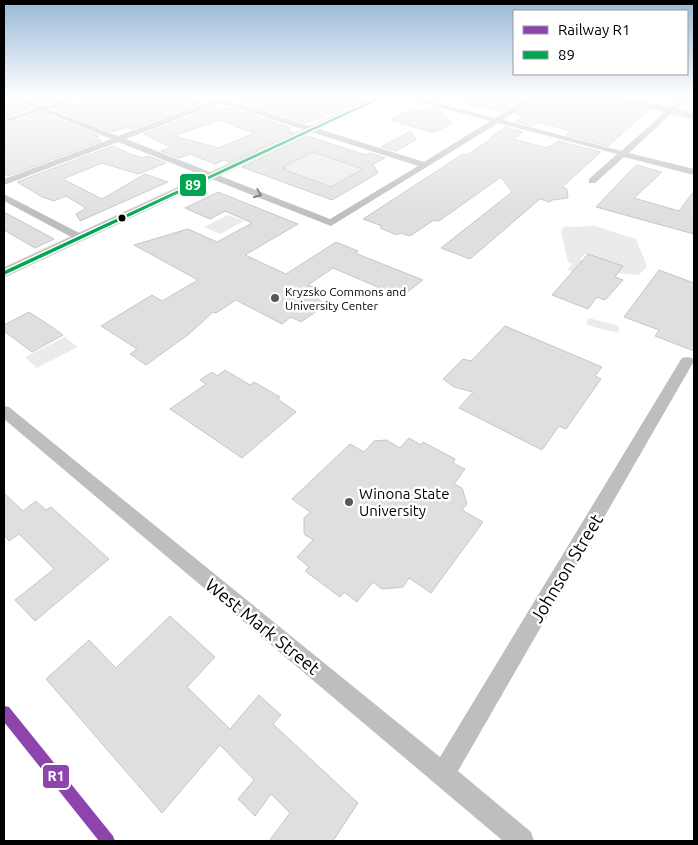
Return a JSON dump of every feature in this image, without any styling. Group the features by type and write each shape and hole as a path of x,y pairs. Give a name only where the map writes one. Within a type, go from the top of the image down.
{"main road":[{"path":"4,273 298,136"}],"street":[{"path":"111,136 331,223 471,136"},
{"path":"4,182 124,136"},
{"path":"333,136 425,165"},
{"path":"555,136 694,172"},
{"path":"592,181 642,136"},
{"path":"4,197 80,237"},
{"name":"Johnson Street","path":"443,774 687,361"},
{"name":"West Mark Street","path":"4,411 522,841"}],"shaded area":[{"path":"313,152 334,160 339,157 366,167 331,187 283,169 286,168 283,167"},
{"path":"228,215 244,221 220,234 204,227"},
{"path":"595,226 636,239 647,266 639,275 618,273 623,266 585,254 580,259 584,261 574,272 567,270 572,264 568,262 561,231 564,227"},
{"path":"588,318 617,325 618,332 586,324"},
{"path":"65,337 78,347 37,368 25,357"}],"building":[{"path":"4,136 98,136 95,138 102,141 8,176 4,173"},
{"path":"149,136 176,136 219,148 246,136 284,136 229,162 224,160 215,164 190,154 179,158 161,151 171,147"},
{"path":"306,136 366,155 370,153 385,158 373,164 378,173 332,200 242,167","holes":["313,152 363,169 331,187 283,169 286,168 283,167"]},
{"path":"401,136 414,136 416,140 396,151 381,147"},
{"path":"517,136 513,139 547,148 558,141 601,152 562,187 567,189 568,198 552,200 550,202 540,199 470,259 441,248 512,192 501,177 439,221 434,220 410,236 400,233 397,235 380,228 382,226 363,219 463,154 467,155 494,137 491,137"},
{"path":"571,136 619,136 608,146"},
{"path":"113,146 130,154 143,158 148,156 166,163 138,174 102,163 63,179 102,199 145,174 168,182 80,221 76,214 86,208 66,196 54,201 42,197 17,182"},
{"path":"636,165 662,172 634,198 679,211 694,191 694,234 596,207"},
{"name":"Kryzsko Commons and University Center","path":"218,192 298,224 245,255 286,274 336,242 358,251 355,253 423,280 401,297 333,268 308,285 326,293 317,299 327,304 301,322 291,317 282,324 236,300 216,313 213,312 189,334 146,365 130,354 137,349 101,326 152,295 162,301 198,280 134,245 188,229 217,242 252,223 225,211 210,219 185,208"},
{"path":"4,212 54,239 35,248 4,230"},
{"path":"588,254 623,266 615,277 623,280 605,300 597,297 588,309 552,295"},
{"path":"659,270 694,283 694,351 655,336 659,330 624,317"},
{"path":"29,312 63,335 32,352 4,331 4,325"},
{"path":"505,326 602,367 595,376 601,379 566,429 559,426 542,450 459,408 473,392 454,387 443,379 463,359 471,361"},
{"path":"225,370 250,385 254,382 280,397 278,399 296,412 242,458 170,409 206,384 200,380 212,372 217,376"},
{"path":"409,438 421,445 423,442 455,459 453,463 465,469 454,484 462,488 467,504 462,510 483,522 431,593 409,578 403,587 382,589 373,582 357,602 344,592 340,597 305,571 309,567 297,557 313,540 304,534 304,518 310,512 292,499 350,444 364,452 374,441 386,440 400,448"},
{"path":"4,493 23,511 36,501 46,510 51,507 109,559 35,621 15,600 54,569 19,534 9,541 4,535"},
{"path":"170,616 215,657 187,687 230,729 259,695 281,715 273,724 358,803 333,841 269,841 290,813 271,794 255,816 238,799 254,780 220,745 162,813 46,679 89,640 116,668"}],"rail line":[{"name":"R1","path":"4,712 108,841"}],"transit line":[{"name":"89","path":"4,273 297,136"}],"place":[{"name":"Kryzsko Commons and University Center","path":"275,298"},
{"name":"Winona State University","path":"349,502"}]}
